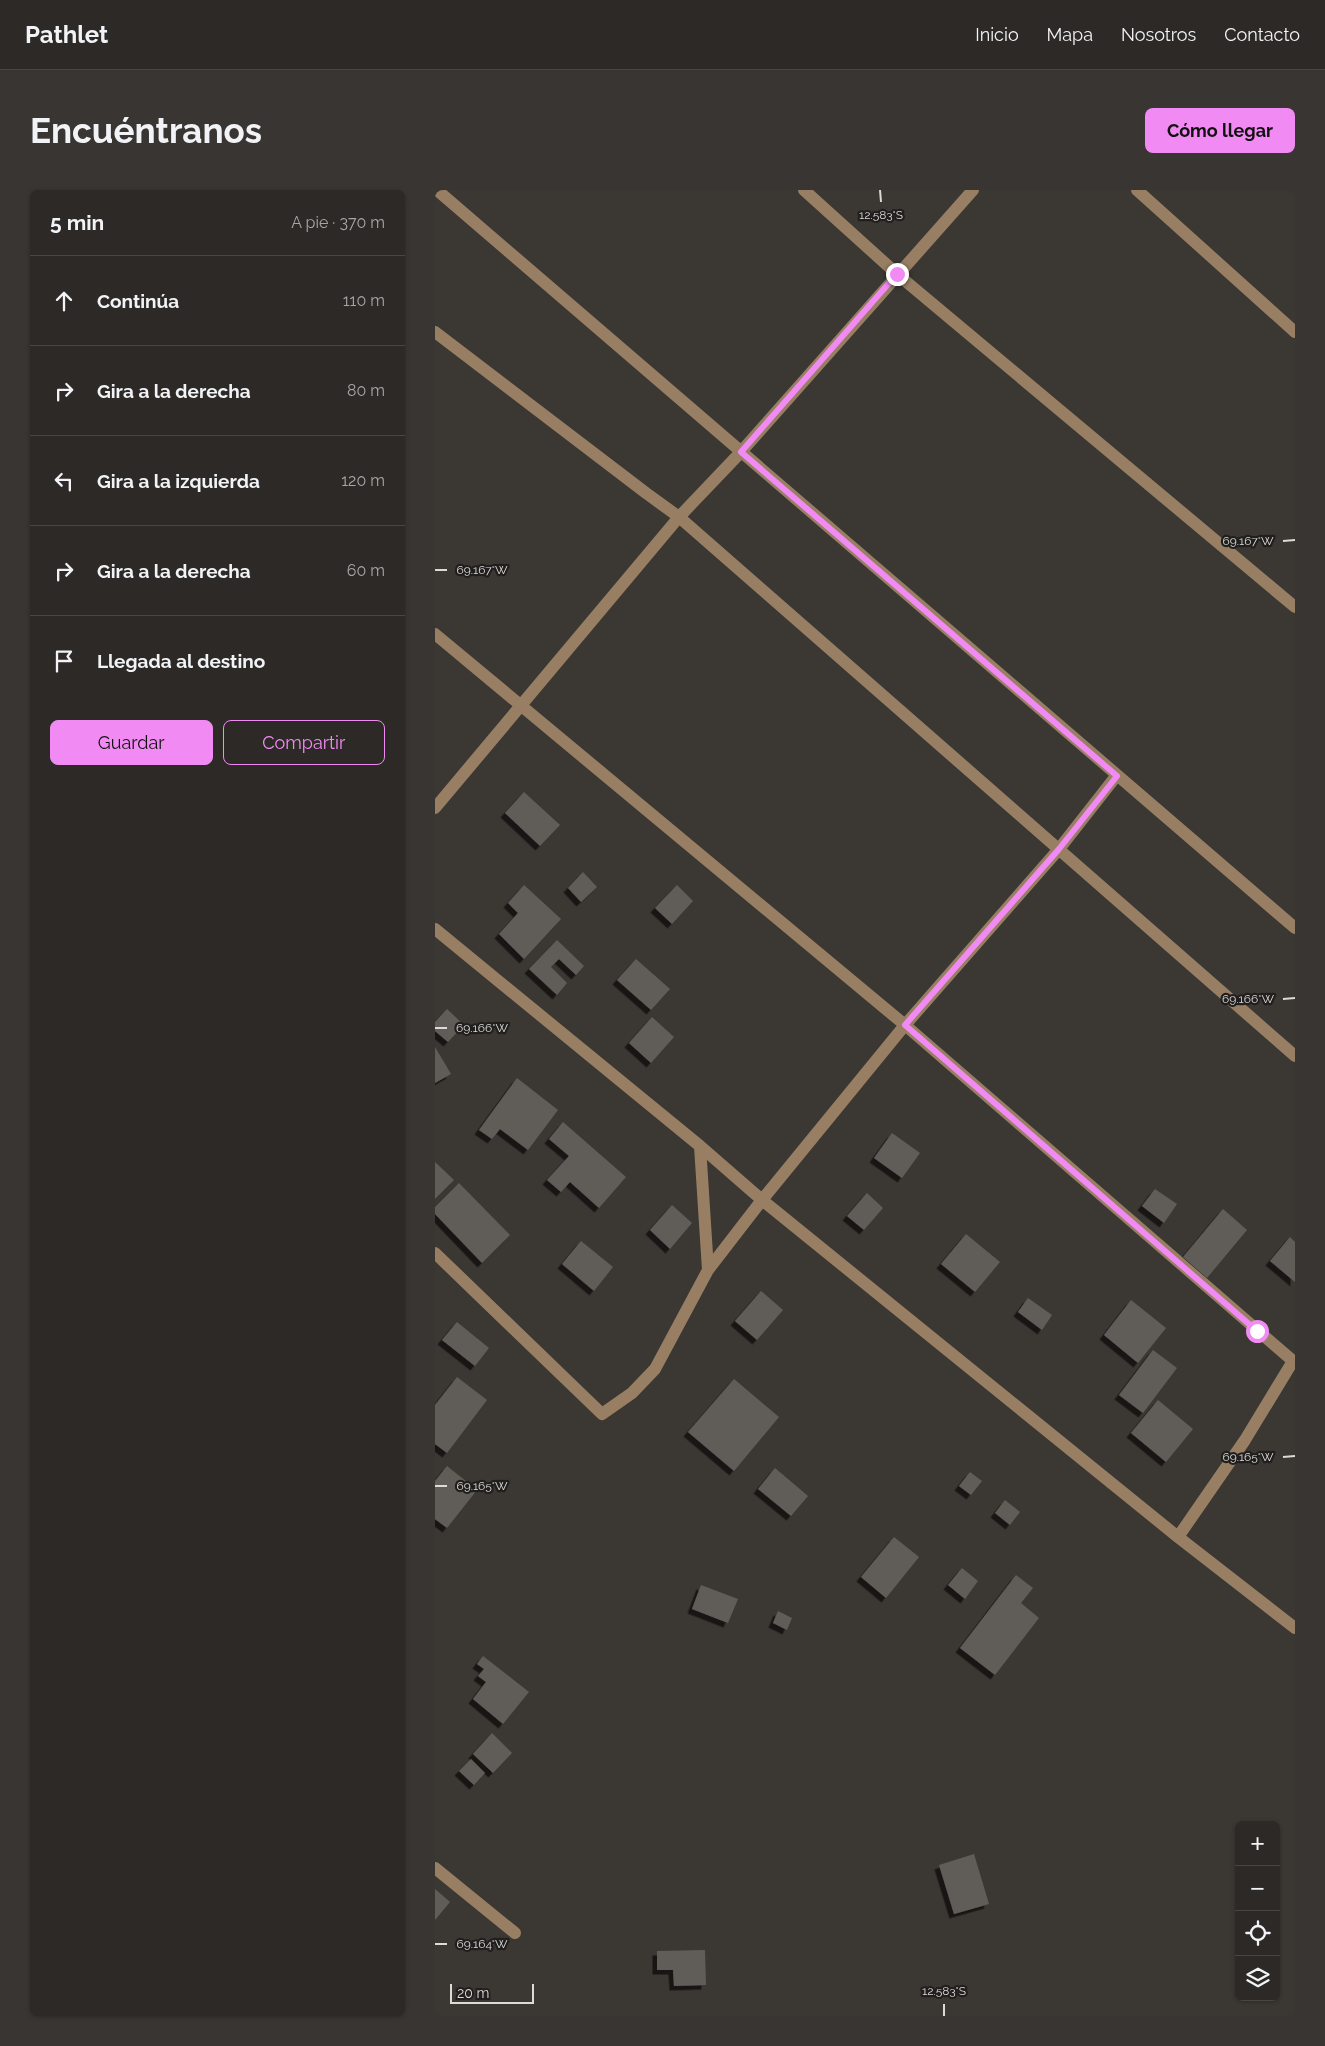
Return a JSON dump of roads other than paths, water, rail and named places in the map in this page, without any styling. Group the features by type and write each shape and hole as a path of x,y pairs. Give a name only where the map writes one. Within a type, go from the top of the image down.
{"street":[{"path":"437,190 1295,928"},
{"path":"804,190 897,274 1295,607"},
{"path":"435,808 679,517 741,452 973,190"},
{"path":"1137,190 1295,332"},
{"path":"435,332 679,517 1295,1056"},
{"path":"435,634 905,1025 1294,1362 1245,1440 1178,1537"},
{"path":"435,1253 602,1414 632,1393 655,1368 708,1270 762,1200 905,1025 1059,849 1117,776"},
{"path":"435,929 700,1146 762,1200 1178,1537 1295,1628"},
{"path":"700,1146 708,1270"},
{"path":"435,1868 515,1933"}]}
